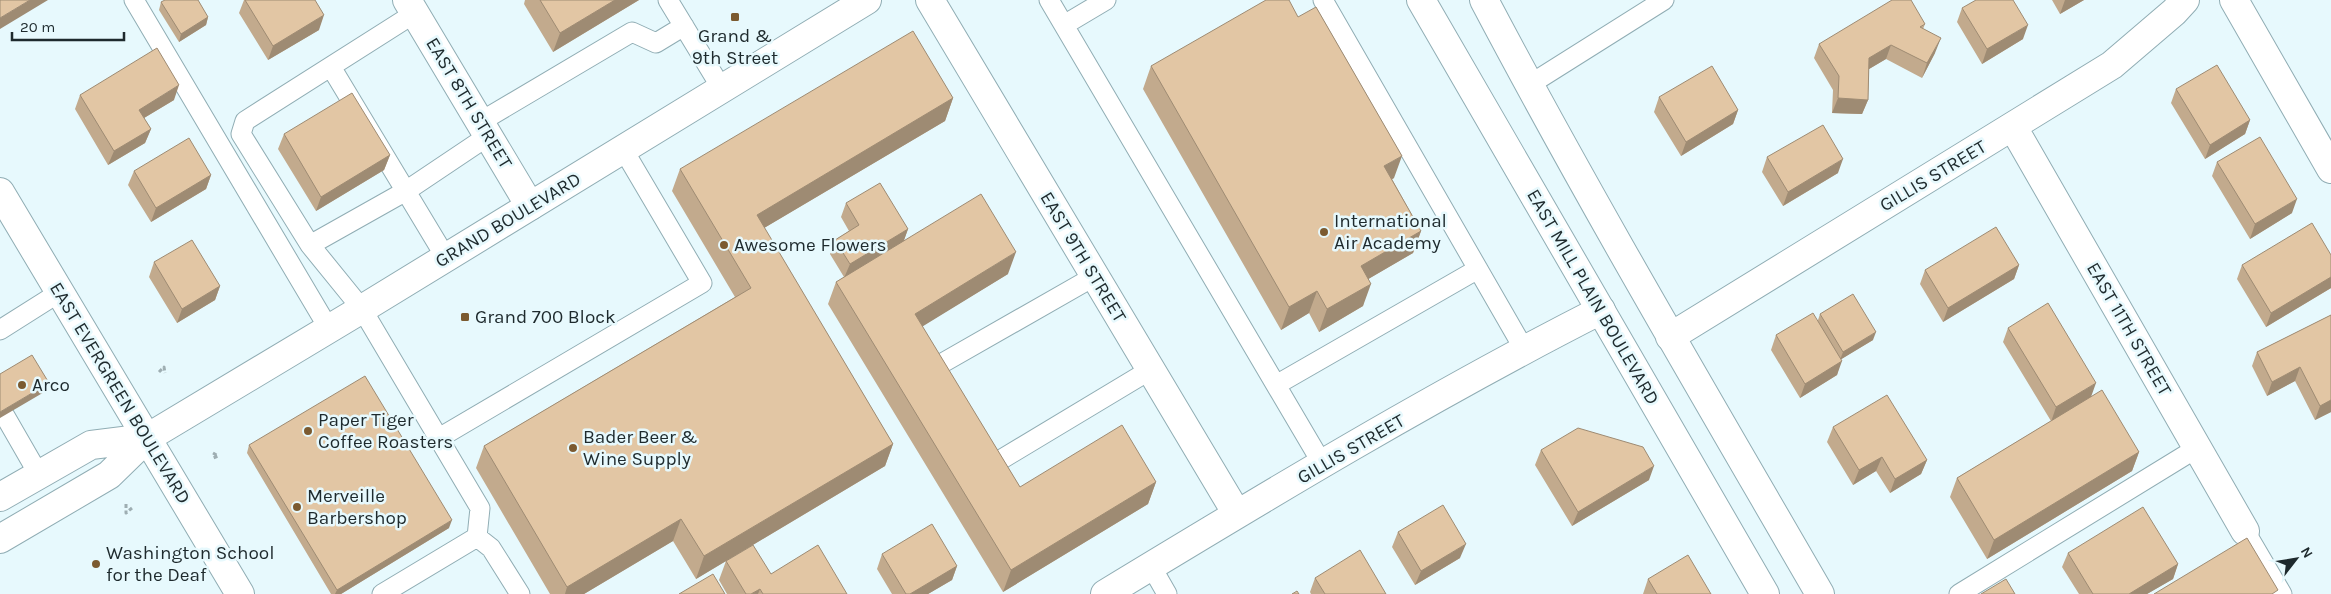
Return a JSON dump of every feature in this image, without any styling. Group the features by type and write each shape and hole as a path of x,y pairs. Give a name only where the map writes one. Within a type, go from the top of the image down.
{"street":[{"name":"GRAND BOULEVARD","path":"0,539 109,475 147,438 446,258 867,0"},
{"name":"EAST 9TH STREET","path":"930,0 1237,514"},
{"name":"EAST MILL PLAIN BOULEVARD","path":"1421,0 1765,594"},
{"path":"1484,0 1529,85 1670,337 1820,594"},
{"name":"GILLIS STREET","path":"1670,337 2112,65 2174,12 2185,0"},
{"path":"2234,0 2331,169"},
{"name":"EAST 8TH STREET","path":"411,6 530,206"},
{"name":"EAST 11TH STREET","path":"2013,127 2245,531"},
{"name":"EAST EVERGREEN BOULEVARD","path":"0,192 240,594"},
{"name":"GILLIS STREET","path":"1105,594 1323,464 1524,349 1601,310"},
{"name":"GRAND BOULEVARD","path":"0,498 91,445 147,438"}],"lane":[{"path":"134,0 329,329"},
{"path":"668,0 722,89"},
{"path":"1049,0 1323,464"},
{"path":"1064,25 1106,0"},
{"path":"1323,0 1524,349"},
{"path":"1529,85 1664,0"},
{"path":"411,6 331,67 245,121 241,134 310,245 362,309 439,438 480,508 478,537"},
{"path":"310,245 406,191 484,129 632,32 656,43 684,26"},
{"path":"331,67 446,258"},
{"path":"439,438 702,284 623,149"},
{"path":"1276,385 1478,269"},
{"path":"939,365 1095,276"},
{"path":"0,330 60,292"},
{"path":"997,462 1150,370"},
{"path":"5,416 39,474"},
{"path":"1959,594 2197,448"},
{"path":"2245,531 2282,594"},
{"path":"382,594 478,537"},
{"path":"478,537 491,548 520,594"},
{"path":"1151,566 1167,594"}],"path":[{"path":"159,372 164,367 165,373"},
{"path":"213,453 218,456 213,458"},
{"path":"126,504 126,513 132,508"}],"building":[{"path":"0,0 30,0 0,18"},
{"path":"165,0 198,0 208,17 181,34 161,2"},
{"path":"245,0 315,0 324,15 273,46"},
{"path":"540,0 615,0 560,33"},
{"path":"1266,0 1289,0 1298,17 1316,7 1402,156 1384,166 1421,231 1361,266 1371,284 1327,309 1317,291 1289,307 1151,66"},
{"path":"1892,0 1911,0 1925,24 1920,27 1941,38 1927,63 1891,45 1869,58 1868,100 1838,98 1839,76 1819,44"},
{"path":"1976,0 2013,0 2028,25 1987,49 1962,8"},
{"path":"913,31 953,98 757,215 893,444 704,556 681,519 567,587 484,446 751,288 680,169"},
{"path":"157,48 179,85 139,110 151,129 114,151 80,95"},
{"path":"2217,65 2250,120 2210,145 2176,89"},
{"path":"1712,66 1738,110 1686,142 1659,97"},
{"path":"352,93 390,155 321,197 284,134"},
{"path":"1823,125 1843,159 1788,192 1767,157"},
{"path":"2260,137 2297,199 2255,224 2217,162"},
{"path":"189,138 211,175 156,208 134,171"},
{"path":"880,183 908,229 850,264 835,240 859,225 846,203"},
{"path":"981,194 1016,252 915,314 1020,487 1122,425 1156,482 1011,570 836,282"},
{"path":"2312,223 2331,255 2331,277 2271,313 2242,265"},
{"path":"1996,227 2019,265 1948,308 1925,270"},
{"path":"192,240 220,286 182,309 154,262"},
{"path":"1853,294 1876,332 1843,352 1820,314"},
{"path":"2048,303 2096,383 2056,407 2008,328"},
{"path":"1813,313 1842,361 1805,384 1776,335"},
{"path":"2331,315 2331,400 2320,406 2300,367 2272,382 2257,352"},
{"name":"Arco","path":"32,355 49,383 0,412 0,374"},
{"path":"365,376 452,520 337,590 249,445"},
{"path":"2102,390 2139,452 1994,540 1957,478"},
{"path":"1887,395 1927,460 1895,479 1882,457 1859,470 1833,427"},
{"path":"1578,428 1643,447 1654,466 1578,512 1541,450"},
{"path":"1443,505 1466,544 1421,571 1398,532"},
{"path":"2143,507 2178,564 2129,594 2093,594 2068,553"},
{"path":"932,524 957,566 910,594 906,594 882,554"},
{"path":"2247,538 2278,590 2272,594 2154,594"},
{"path":"753,545 771,574 818,545 847,594 763,594 760,589 751,594 746,594 726,561"},
{"path":"1360,550 1386,594 1325,594 1315,578"},
{"path":"1688,555 1711,594 1657,594 1648,579"},
{"path":"713,574 725,594 679,594"},
{"path":"2006,579 2015,594 1981,594"}],"place":[{"name":"Grand & 9th Street","path":"735,17"},
{"name":"International Air Academy","path":"1324,232"},
{"name":"Awesome Flowers","path":"724,245"},
{"name":"Grand 700 Block","path":"465,317"},
{"name":"Arco","path":"22,385"},
{"name":"Paper Tiger Coffee Roasters","path":"308,431"},
{"name":"Bader Beer & Wine Supply","path":"573,448"},
{"name":"Merveille Barbershop","path":"297,507"},
{"name":"Washington School for the Deaf","path":"96,564"}]}
